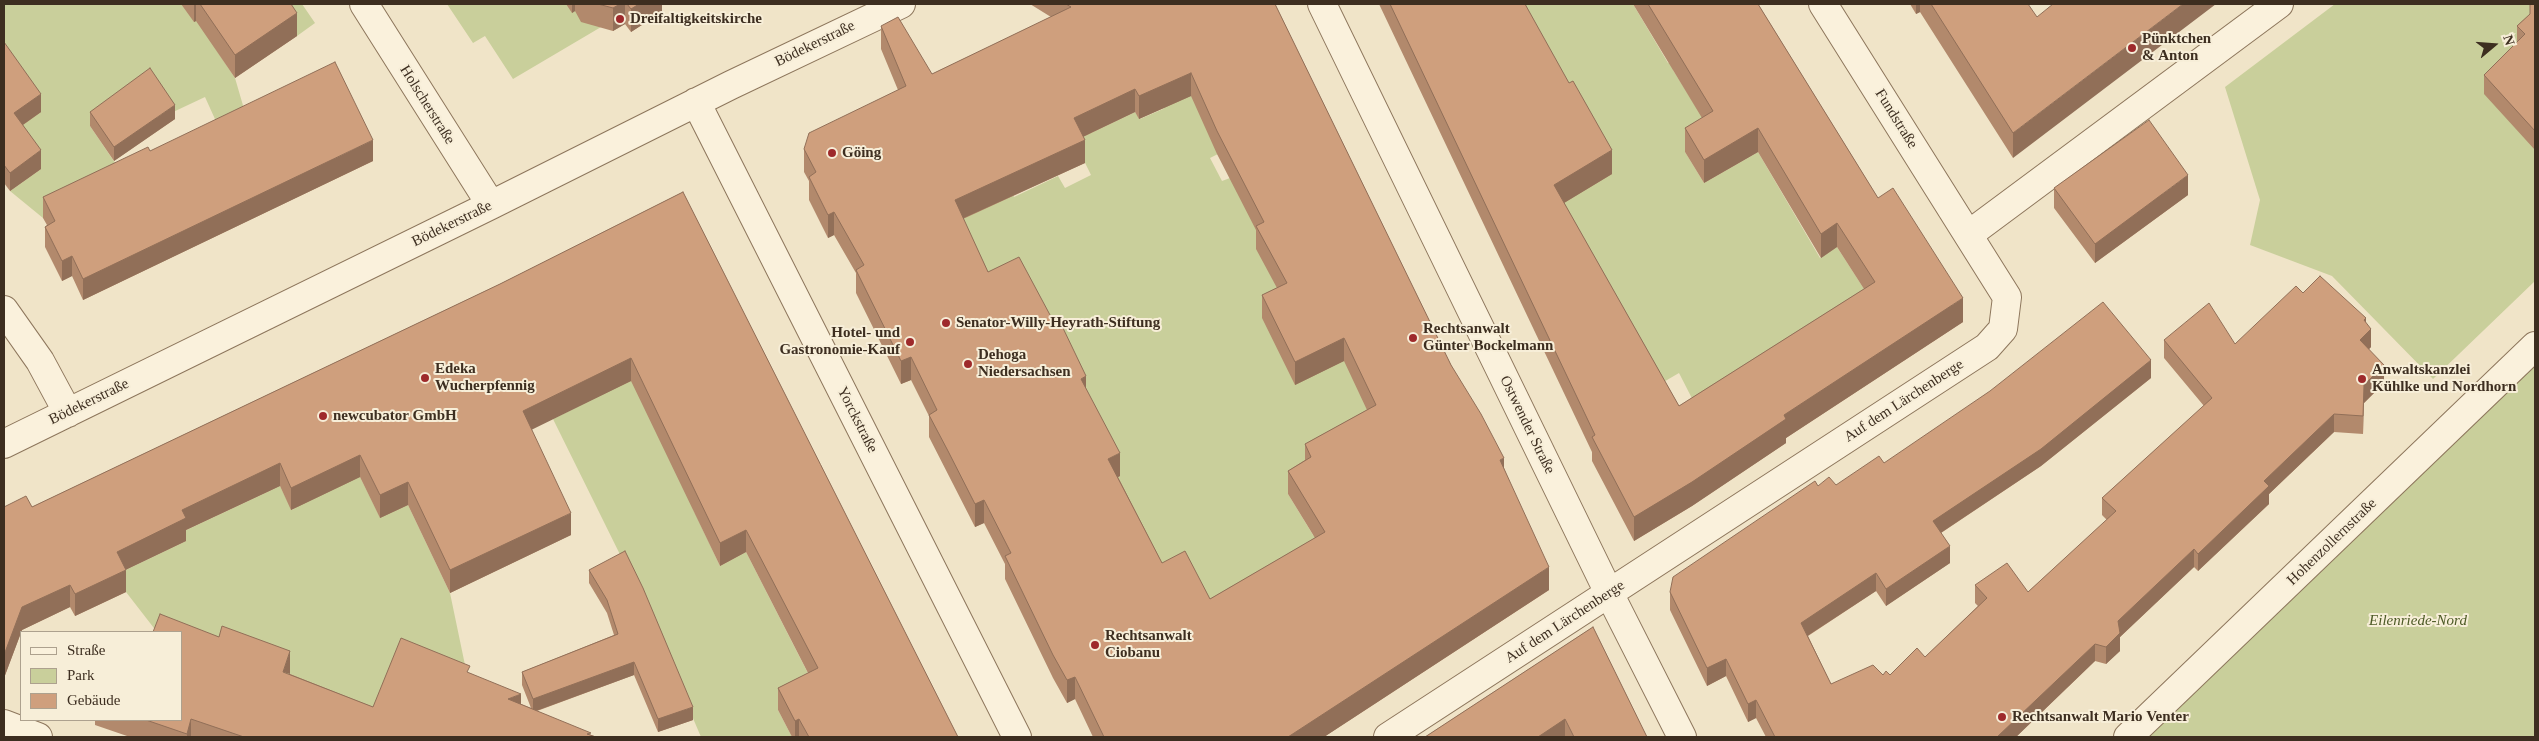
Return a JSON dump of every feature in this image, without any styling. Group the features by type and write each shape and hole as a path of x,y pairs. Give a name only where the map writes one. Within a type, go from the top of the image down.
{"street":[{"name":"Holscherstraße","path":"364,4 491,205"},
{"name":"Bödekerstraße","path":"4,444 491,205 696,102 901,4"},
{"name":"Ostwender Straße","path":"1322,4 1609,593 1682,737"},
{"name":"Fundstraße","path":"1823,4 1968,235"},
{"path":"1968,235 2280,4"},
{"name":"Yorckstraße","path":"696,102 1017,737"},
{"name":"Auf dem Lärchenberge","path":"1388,737 1987,347 2003,330 2007,297 1968,235"},
{"path":"4,310 40,361 68,412"},
{"name":"Hohenzollernstraße","path":"2128,737 2535,346"},
{"path":"4,724 38,737"}],"green space":[{"path":"4,4 302,4 315,23 297,36 276,6 215,48 235,78 249,126 224,139 205,97 171,113 90,126 126,179 43,218 10,191 41,169 14,131 4,61"},
{"path":"447,4 640,4 513,79 485,36 473,43"},
{"path":"1509,4 1633,4 1668,63 1691,50 1695,56 1673,70 1698,110 1720,97 1685,152 1704,183 1758,152 1820,258 1837,247 1875,306 1701,416 1679,373 1655,387 1554,209"},
{"path":"2335,4 2535,4 2535,281 2433,379 2332,276 2250,245 2260,200 2225,87"},
{"path":"1208,39 1236,145 1210,158 1222,181 1230,178 1375,346 1376,429 1288,494 1313,535 1333,550 1266,605 1149,593 972,304 912,161 997,163 1014,197 1058,176 1065,188 1091,175 1064,120 1091,133 1135,112 1140,119 1163,109"},
{"name":"Eilenriede-Nord","path":"2535,346 2535,737 2128,737"},
{"path":"638,377 729,492 693,509 720,566 746,552 817,691 778,710 792,737 701,737 643,601 553,419"},
{"path":"356,469 380,517 408,505 450,593 470,689 373,729 182,631 156,631 126,592 117,574 186,541 182,532 280,486 292,510"}],"building":[{"path":"200,4 291,4 297,13 235,55"},
{"path":"598,4 620,4 613,8"},
{"path":"627,4 639,4 631,9"},
{"path":"1066,4 1275,4 1451,365 1481,414 1504,458 1500,460 1549,567 1288,737 1104,737 1075,677 1067,680 1053,655 1005,556 1011,553 984,500 975,504 929,415 937,410 911,357 901,361 856,270 864,265 834,212 828,215 809,177 816,172 804,149 809,133 906,86 881,26 898,17 932,74 1071,7","holes":["1191,73 1217,131 1264,222 1256,226 1287,283 1262,295 1295,362 1344,338 1376,405 1305,444 1311,457 1288,471 1325,532 1210,599 1185,551 1162,563 1108,459 1120,453 1081,379 1086,376 1062,326 1057,328 1019,257 988,272 955,200 1085,140 1074,118 1135,89 1139,96"]},
{"path":"1390,4 1525,4 1569,83 1573,81 1612,150 1554,185 1679,406 1875,282 1837,223 1821,234 1758,128 1704,160 1685,128 1713,111 1648,4 1758,4 1878,198 1893,188 1963,298 1784,415 1786,419 1692,482 1634,517 1592,437 1595,435"},
{"path":"1931,4 2028,4 2037,17 2053,4 2183,4 2013,133"},
{"path":"2530,4 2535,4 2535,131 2484,75 2525,34 2517,26 2530,14"},
{"path":"4,42 41,94 14,113 41,150 10,173 4,165"},
{"path":"335,62 373,140 83,279 72,256 62,261 45,227 55,221 43,197 148,147 150,151"},
{"path":"150,68 175,105 114,147 90,112"},
{"path":"2149,120 2188,175 2095,244 2054,188"},
{"path":"683,192 958,737 809,737 799,719 795,721 778,688 818,668 746,530 720,543 631,358 523,411 571,513 450,570 408,482 380,495 360,455 291,488 280,463 182,510 186,518 117,552 126,570 75,594 70,585 22,607 4,655 4,507 26,496 32,507 500,284"},
{"path":"2320,276 2366,318 2364,320 2371,329 2360,340 2384,365 2364,385 2363,416 2334,414 2264,481 2269,486 2198,554 2194,549 2118,621 2120,633 2106,647 2095,644 1997,737 1775,737 1756,700 1748,704 1726,659 1707,668 1670,592 1673,577 1815,481 1818,486 1829,477 1836,485 1879,456 1884,463 1990,391 2103,302 2151,360 2041,449 1933,521 1950,546 1886,589 1876,573 1801,623 1831,684 1873,665 1883,675 1886,671 1890,675 1917,648 1925,657 1987,598 1975,585 2007,563 2028,592 2116,511 2102,498 2212,398 2164,340 2209,303 2235,344 2296,286 2303,293"},
{"path":"625,551 643,588 693,707 658,719 634,662 533,699 522,672 618,634 607,600 589,570"},
{"path":"160,614 219,637 222,626 290,651 283,672 373,707 401,638 470,666 467,672 521,694 508,699 591,733 587,734 596,737 244,737 191,719 187,734 149,721 182,721 182,631 153,631"},
{"path":"1593,627 1647,737 1574,737 1565,719 1538,737 1425,737"}],"place":[{"name":"Dreifaltigkeitskirche","path":"620,19"},
{"name":"Pünktchen & Anton","path":"2132,48"},
{"name":"Göing","path":"832,153"},
{"name":"Senator-Willy-Heyrath-Stiftung","path":"946,323"},
{"name":"Rechtsanwalt Günter Bockelmann","path":"1413,338"},
{"name":"Hotel- und Gastronomie-Kauf","path":"910,342"},
{"name":"Dehoga Niedersachsen","path":"968,364"},
{"name":"Edeka Wucherpfennig","path":"425,378"},
{"name":"Anwaltskanzlei Kühlke und Nordhorn","path":"2362,379"},
{"name":"newcubator GmbH","path":"323,416"},
{"name":"Rechtsanwalt Ciobanu","path":"1095,645"},
{"name":"Rechtsanwalt Mario Venter","path":"2002,717"}]}
